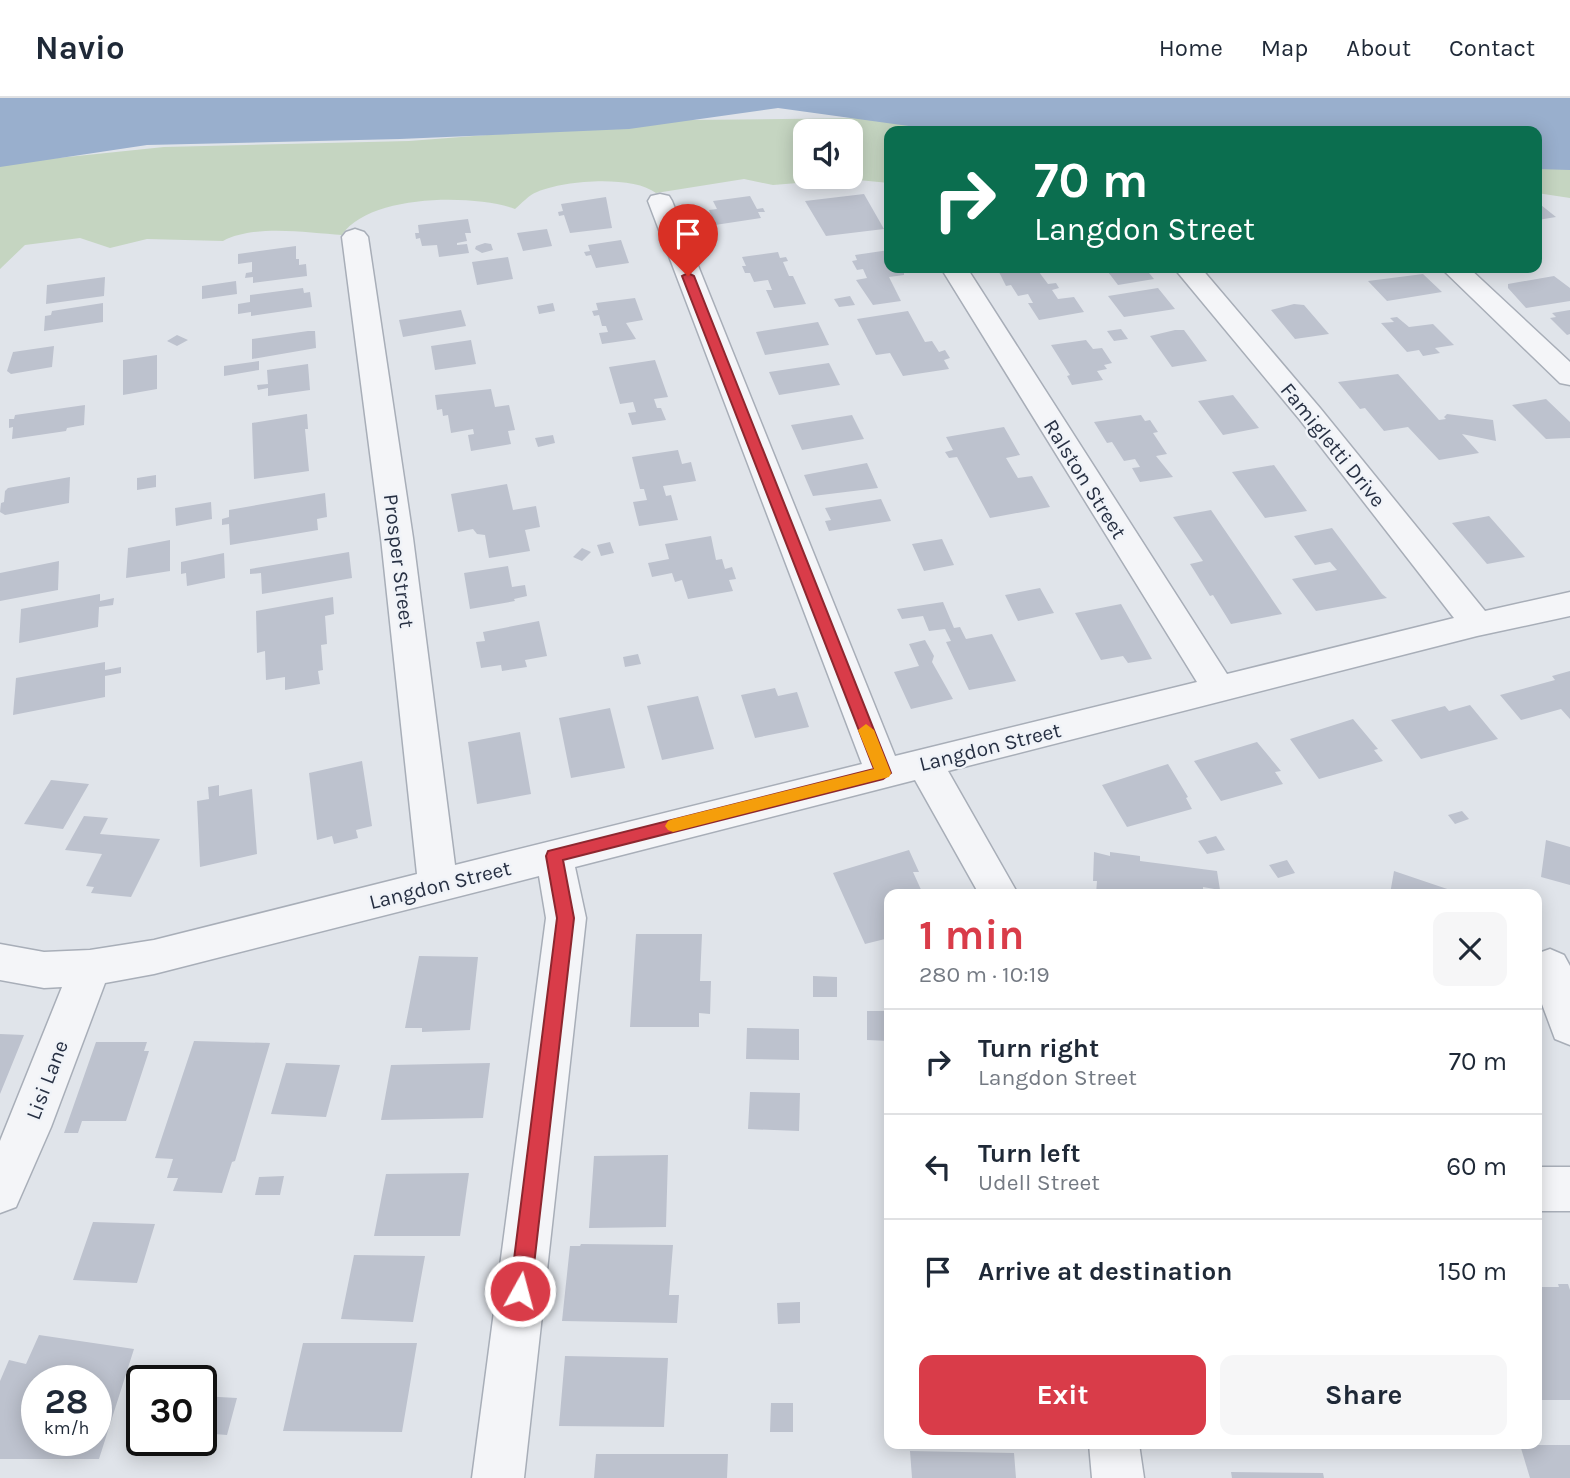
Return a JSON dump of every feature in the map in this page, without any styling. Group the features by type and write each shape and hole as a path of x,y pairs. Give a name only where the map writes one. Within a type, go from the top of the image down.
{"street":[{"path":"660,201 883,773"},
{"name":"Prosper Street","path":"355,237 399,551 438,886"},
{"name":"Ralston Street","path":"957,273 1219,689"},
{"name":"Famigletti Drive","path":"1191,273 1310,414 1477,624"},
{"path":"1459,273 1570,377"},
{"name":"Langdon Street","path":"0,962 44,970 90,968 154,957 1477,624 1570,604"},
{"path":"925,764 996,889"},
{"path":"498,1478 566,918 554,856"},
{"path":"1550,967 1570,1027"},
{"name":"Lisi Lane","path":"0,1191 29,1127 90,968"},
{"path":"1542,1189 1570,1189"},
{"path":"1115,1449 1118,1478"}],"green space":[{"path":"866,118 918,126 884,126 884,183 863,180 863,119 793,119 793,183 773,185 744,179 656,193 632,184 580,182 537,192 515,209 497,204 449,200 398,205 356,221 342,235 266,231 223,241 147,239 110,248 80,238 25,245 0,269 0,164 164,147 409,141 687,120"},
{"path":"1542,167 1570,167 1570,198 1542,194"}],"water":[{"path":"0,98 1570,98 1570,170 1542,169 1542,126 909,126 778,108 629,129 400,139 147,145 0,167"}],"building":[{"path":"864,194 884,229 826,236 805,201"},
{"path":"750,196 757,209 763,208 765,212 758,212 761,218 715,225 709,210 717,209 713,201"},
{"path":"606,197 612,228 570,233 564,215 559,216 558,212 563,211 561,204"},
{"path":"1542,206 1556,217 1542,219"},
{"path":"468,219 471,233 465,233 467,241 457,245 467,244 469,253 439,257 437,245 422,246 420,238 416,239 415,233 419,233 418,225"},
{"path":"547,229 552,246 523,251 517,233"},
{"path":"621,240 629,263 596,268 591,255 586,256 584,252 590,251 588,245"},
{"path":"491,244 493,250 482,253 475,249 476,246"},
{"path":"296,246 296,259 299,259 299,265 306,264 307,276 253,283 253,277 245,278 246,273 252,272 252,262 238,264 238,254"},
{"path":"884,251 884,273 904,273 889,277 901,301 873,305 856,280 867,278 863,269 857,270 852,261 857,260 855,255"},
{"path":"778,252 780,258 786,257 788,261 783,262 806,304 774,308 766,290 772,290 768,280 754,282 750,273 745,273 742,266 746,266 742,257"},
{"path":"508,257 513,279 477,285 472,262"},
{"path":"1000,273 1040,273 1048,284 1056,283 1059,288 1052,290 1058,299 1074,297 1084,312 1039,320 1028,303 1033,303 1028,294 1018,296 1011,285 1006,286"},
{"path":"1109,273 1149,273 1154,279 1118,285"},
{"path":"1423,274 1442,292 1387,301 1368,281"},
{"path":"1554,276 1570,288 1570,301 1526,308 1508,288 1508,284"},
{"path":"105,277 104,296 46,304 47,285"},
{"path":"236,281 237,294 202,299 202,286"},
{"path":"303,288 304,293 310,292 312,307 251,316 251,312 238,314 238,304 250,302 250,295"},
{"path":"1158,288 1175,309 1124,317 1108,296"},
{"path":"850,296 855,305 839,307 834,299"},
{"path":"635,298 643,320 626,323 636,339 602,344 599,333 608,332 606,326 602,326 599,315 594,316 592,311 598,310 596,303"},
{"path":"103,303 103,322 44,331 45,316 51,315 52,311"},
{"path":"553,303 555,311 539,314 537,306"},
{"path":"1294,304 1304,305 1329,334 1295,339 1271,310"},
{"path":"461,310 466,326 403,337 399,320"},
{"path":"1570,310 1570,334 1567,335 1550,318 1556,317 1552,313"},
{"path":"908,311 925,342 932,341 939,352 945,350 950,358 944,360 949,369 903,376 890,353 876,355 857,319"},
{"path":"1397,317 1409,327 1433,324 1454,345 1435,348 1440,353 1423,356 1419,350 1407,352 1381,323 1394,322 1390,318"},
{"path":"818,322 829,345 765,355 756,332"},
{"path":"1121,329 1128,339 1114,341 1107,331"},
{"path":"1184,330 1207,361 1172,367 1150,336"},
{"path":"315,331 316,348 252,359 252,339"},
{"path":"177,335 188,340 177,346 167,341"},
{"path":"471,340 476,364 435,370 431,346"},
{"path":"1086,340 1093,349 1102,348 1112,363 1104,365 1107,369 1097,371 1103,380 1072,385 1067,376 1070,375 1051,345"},
{"path":"54,346 52,367 11,374 7,371 13,352"},
{"path":"157,355 157,389 123,395 123,360"},
{"path":"655,360 668,397 654,399 666,420 632,425 628,413 636,412 633,402 620,404 609,367"},
{"path":"259,361 259,370 224,376 224,366"},
{"path":"829,363 840,385 779,395 769,372"},
{"path":"308,364 310,390 268,396 268,388 258,390 257,385 268,384 267,370"},
{"path":"1398,374 1439,420 1446,419 1444,417 1447,414 1493,420 1496,441 1462,434 1479,453 1439,460 1408,427 1384,431 1365,408 1360,409 1338,382"},
{"path":"491,389 495,407 509,405 515,430 508,431 511,444 471,451 468,435 474,434 473,429 451,433 448,415 443,416 442,409 437,410 435,395"},
{"path":"1233,395 1259,428 1223,435 1198,401"},
{"path":"1546,399 1570,422 1570,438 1546,439 1512,405"},
{"path":"85,405 84,425 67,428 66,431 12,439 13,427 9,428 9,419 14,419 15,415"},
{"path":"307,414 308,429 305,429 309,471 254,479 252,423"},
{"path":"852,415 864,439 802,450 791,425"},
{"path":"1141,415 1145,421 1150,420 1158,432 1153,433 1167,454 1156,456 1173,477 1140,482 1132,468 1140,467 1135,459 1124,461 1112,442 1107,443 1094,422"},
{"path":"1004,427 1020,455 1006,458 1018,478 1032,476 1050,507 990,518 957,457 949,458 945,452 953,450 946,437"},
{"path":"553,435 555,443 538,447 535,438"},
{"path":"678,450 682,464 691,462 696,481 663,486 666,496 671,495 678,520 639,526 633,502 647,500 644,489 640,489 632,457"},
{"path":"867,463 878,488 813,496 804,475"},
{"path":"1274,465 1307,511 1265,518 1232,472"},
{"path":"156,475 156,487 137,490 137,478"},
{"path":"70,477 69,503 5,515 0,512 8,488"},
{"path":"507,484 513,510 536,506 540,527 525,530 530,551 489,558 485,535 477,534 473,529 458,532 451,494"},
{"path":"325,493 327,517 317,519 318,530 230,545 229,524 222,525 222,519 229,517 229,510"},
{"path":"881,499 891,521 829,531 825,521 831,520 825,508"},
{"path":"211,502 212,519 176,526 175,508"},
{"path":"1211,510 1282,614 1231,624 1213,595 1210,596 1190,564 1203,561 1173,517"},
{"path":"1489,516 1525,557 1487,564 1452,523"},
{"path":"1332,528 1387,598 1316,611 1292,579 1337,570 1330,562 1315,565 1294,536"},
{"path":"711,536 716,560 722,559 725,569 732,567 736,579 729,580 733,591 688,599 682,580 675,582 672,573 652,577 648,563 669,559 665,544"},
{"path":"942,539 954,565 924,571 912,544"},
{"path":"170,540 170,571 126,578 128,548"},
{"path":"610,542 614,553 601,556 597,545"},
{"path":"582,548 591,552 582,561 573,557"},
{"path":"349,552 352,578 262,594 261,573 250,574 250,569"},
{"path":"224,553 225,578 187,586 186,573 181,574 181,562"},
{"path":"59,561 58,590 0,601 0,573"},
{"path":"508,566 512,587 525,585 527,596 514,599 515,601 470,609 464,573"},
{"path":"1040,588 1054,613 1018,621 1005,595"},
{"path":"100,594 100,601 114,598 113,605 99,607 98,627 19,643 21,609"},
{"path":"333,597 334,614 325,616 327,644 321,645 323,670 318,671 320,684 285,690 285,677 266,680 265,651 257,653 256,611"},
{"path":"943,602 954,628 960,627 966,639 992,634 1016,681 969,690 946,642 951,641 945,629 929,631 923,616 902,619 897,609"},
{"path":"1121,604 1152,659 1128,663 1123,656 1101,660 1075,613"},
{"path":"539,621 547,656 525,660 527,667 502,671 501,665 481,668 476,642 485,641 483,632"},
{"path":"925,640 934,656 932,662 953,699 911,709 894,672 919,666 909,644"},
{"path":"638,654 641,664 625,667 623,657"},
{"path":"105,662 105,670 121,667 121,673 105,676 105,697 13,715 16,678"},
{"path":"1570,671 1570,719 1561,709 1521,720 1500,695 1555,680 1552,676"},
{"path":"775,688 778,696 797,692 809,727 755,738 741,695"},
{"path":"698,696 714,749 662,760 647,706"},
{"path":"1470,705 1498,739 1421,759 1391,720 1445,706 1449,711"},
{"path":"610,708 625,768 571,778 559,718"},
{"path":"1353,719 1378,749 1374,750 1383,761 1319,779 1290,739"},
{"path":"520,732 531,794 477,804 468,742"},
{"path":"1257,742 1281,771 1275,772 1283,784 1221,801 1194,761"},
{"path":"362,761 372,826 356,830 358,838 334,844 332,836 317,840 309,773"},
{"path":"1168,764 1188,797 1186,798 1192,809 1127,827 1102,785"},
{"path":"51,780 89,784 63,829 24,824"},
{"path":"219,785 219,796 252,789 257,854 200,867 197,801 209,799 208,787"},
{"path":"1462,811 1469,819 1455,824 1448,815"},
{"path":"84,816 108,818 100,834 160,839 131,897 91,893 94,887 86,886 102,854 65,850"},
{"path":"1216,836 1225,850 1207,854 1198,841"},
{"path":"1546,840 1570,847 1570,885 1541,877"},
{"path":"909,850 919,872 913,872 921,889 884,889 884,939 865,944 833,873"},
{"path":"1094,852 1110,856 1110,852 1140,856 1140,861 1217,871 1220,889 1096,889 1097,881 1093,881"},
{"path":"1287,860 1295,873 1278,878 1269,865"},
{"path":"1394,871 1447,889 1391,889"},
{"path":"636,934 702,934 700,981 711,981 710,1014 699,1013 699,1027 630,1027"},
{"path":"419,956 478,957 470,1030 422,1032 422,1028 405,1028"},
{"path":"813,976 837,977 837,997 813,997"},
{"path":"867,1011 884,1011 884,1041 867,1040"},
{"path":"747,1028 799,1029 799,1060 746,1059"},
{"path":"0,1034 24,1035 0,1094"},
{"path":"194,1041 270,1043 235,1161 232,1162 222,1193 173,1191 178,1178 167,1178 173,1159 155,1158"},
{"path":"96,1042 147,1042 144,1051 149,1051 126,1121 82,1121 78,1133 64,1133"},
{"path":"286,1063 340,1065 326,1117 271,1114"},
{"path":"490,1063 483,1118 381,1120 391,1065"},
{"path":"750,1092 800,1093 799,1131 748,1129"},
{"path":"668,1155 666,1227 589,1228 594,1156"},
{"path":"469,1173 460,1236 374,1236 386,1174"},
{"path":"284,1176 280,1195 255,1195 259,1177"},
{"path":"93,1222 155,1224 137,1283 73,1280"},
{"path":"673,1245 669,1295 679,1295 677,1323 562,1321 570,1246"},
{"path":"354,1255 425,1256 413,1322 341,1319"},
{"path":"1558,1284 1568,1284 1570,1290 1570,1400 1542,1400 1542,1287 1559,1287"},
{"path":"800,1302 800,1323 778,1324 777,1303"},
{"path":"39,1335 134,1349 129,1365 126,1365 126,1374 112,1418 112,1365 21,1365 21,1456 100,1456 99,1459 0,1459 0,1381 9,1360 26,1364"},
{"path":"303,1343 417,1343 402,1432 283,1431"},
{"path":"565,1356 668,1358 664,1427 559,1426"},
{"path":"217,1397 237,1398 227,1435 217,1434"},
{"path":"771,1403 793,1403 793,1432 770,1432"},
{"path":"1542,1445 1570,1445 1570,1478 1530,1478 1521,1449 1542,1449"},
{"path":"910,1451 1014,1453 1016,1478 912,1478"},
{"path":"596,1454 728,1454 727,1478 594,1478"},
{"path":"1231,1472 1323,1473 1324,1478 1232,1478"}],"slow traffic":[{"path":"673,826 883,773 866,730"}],"route":[{"path":"520,1291 566,918 554,856 883,773 688,276"}]}
